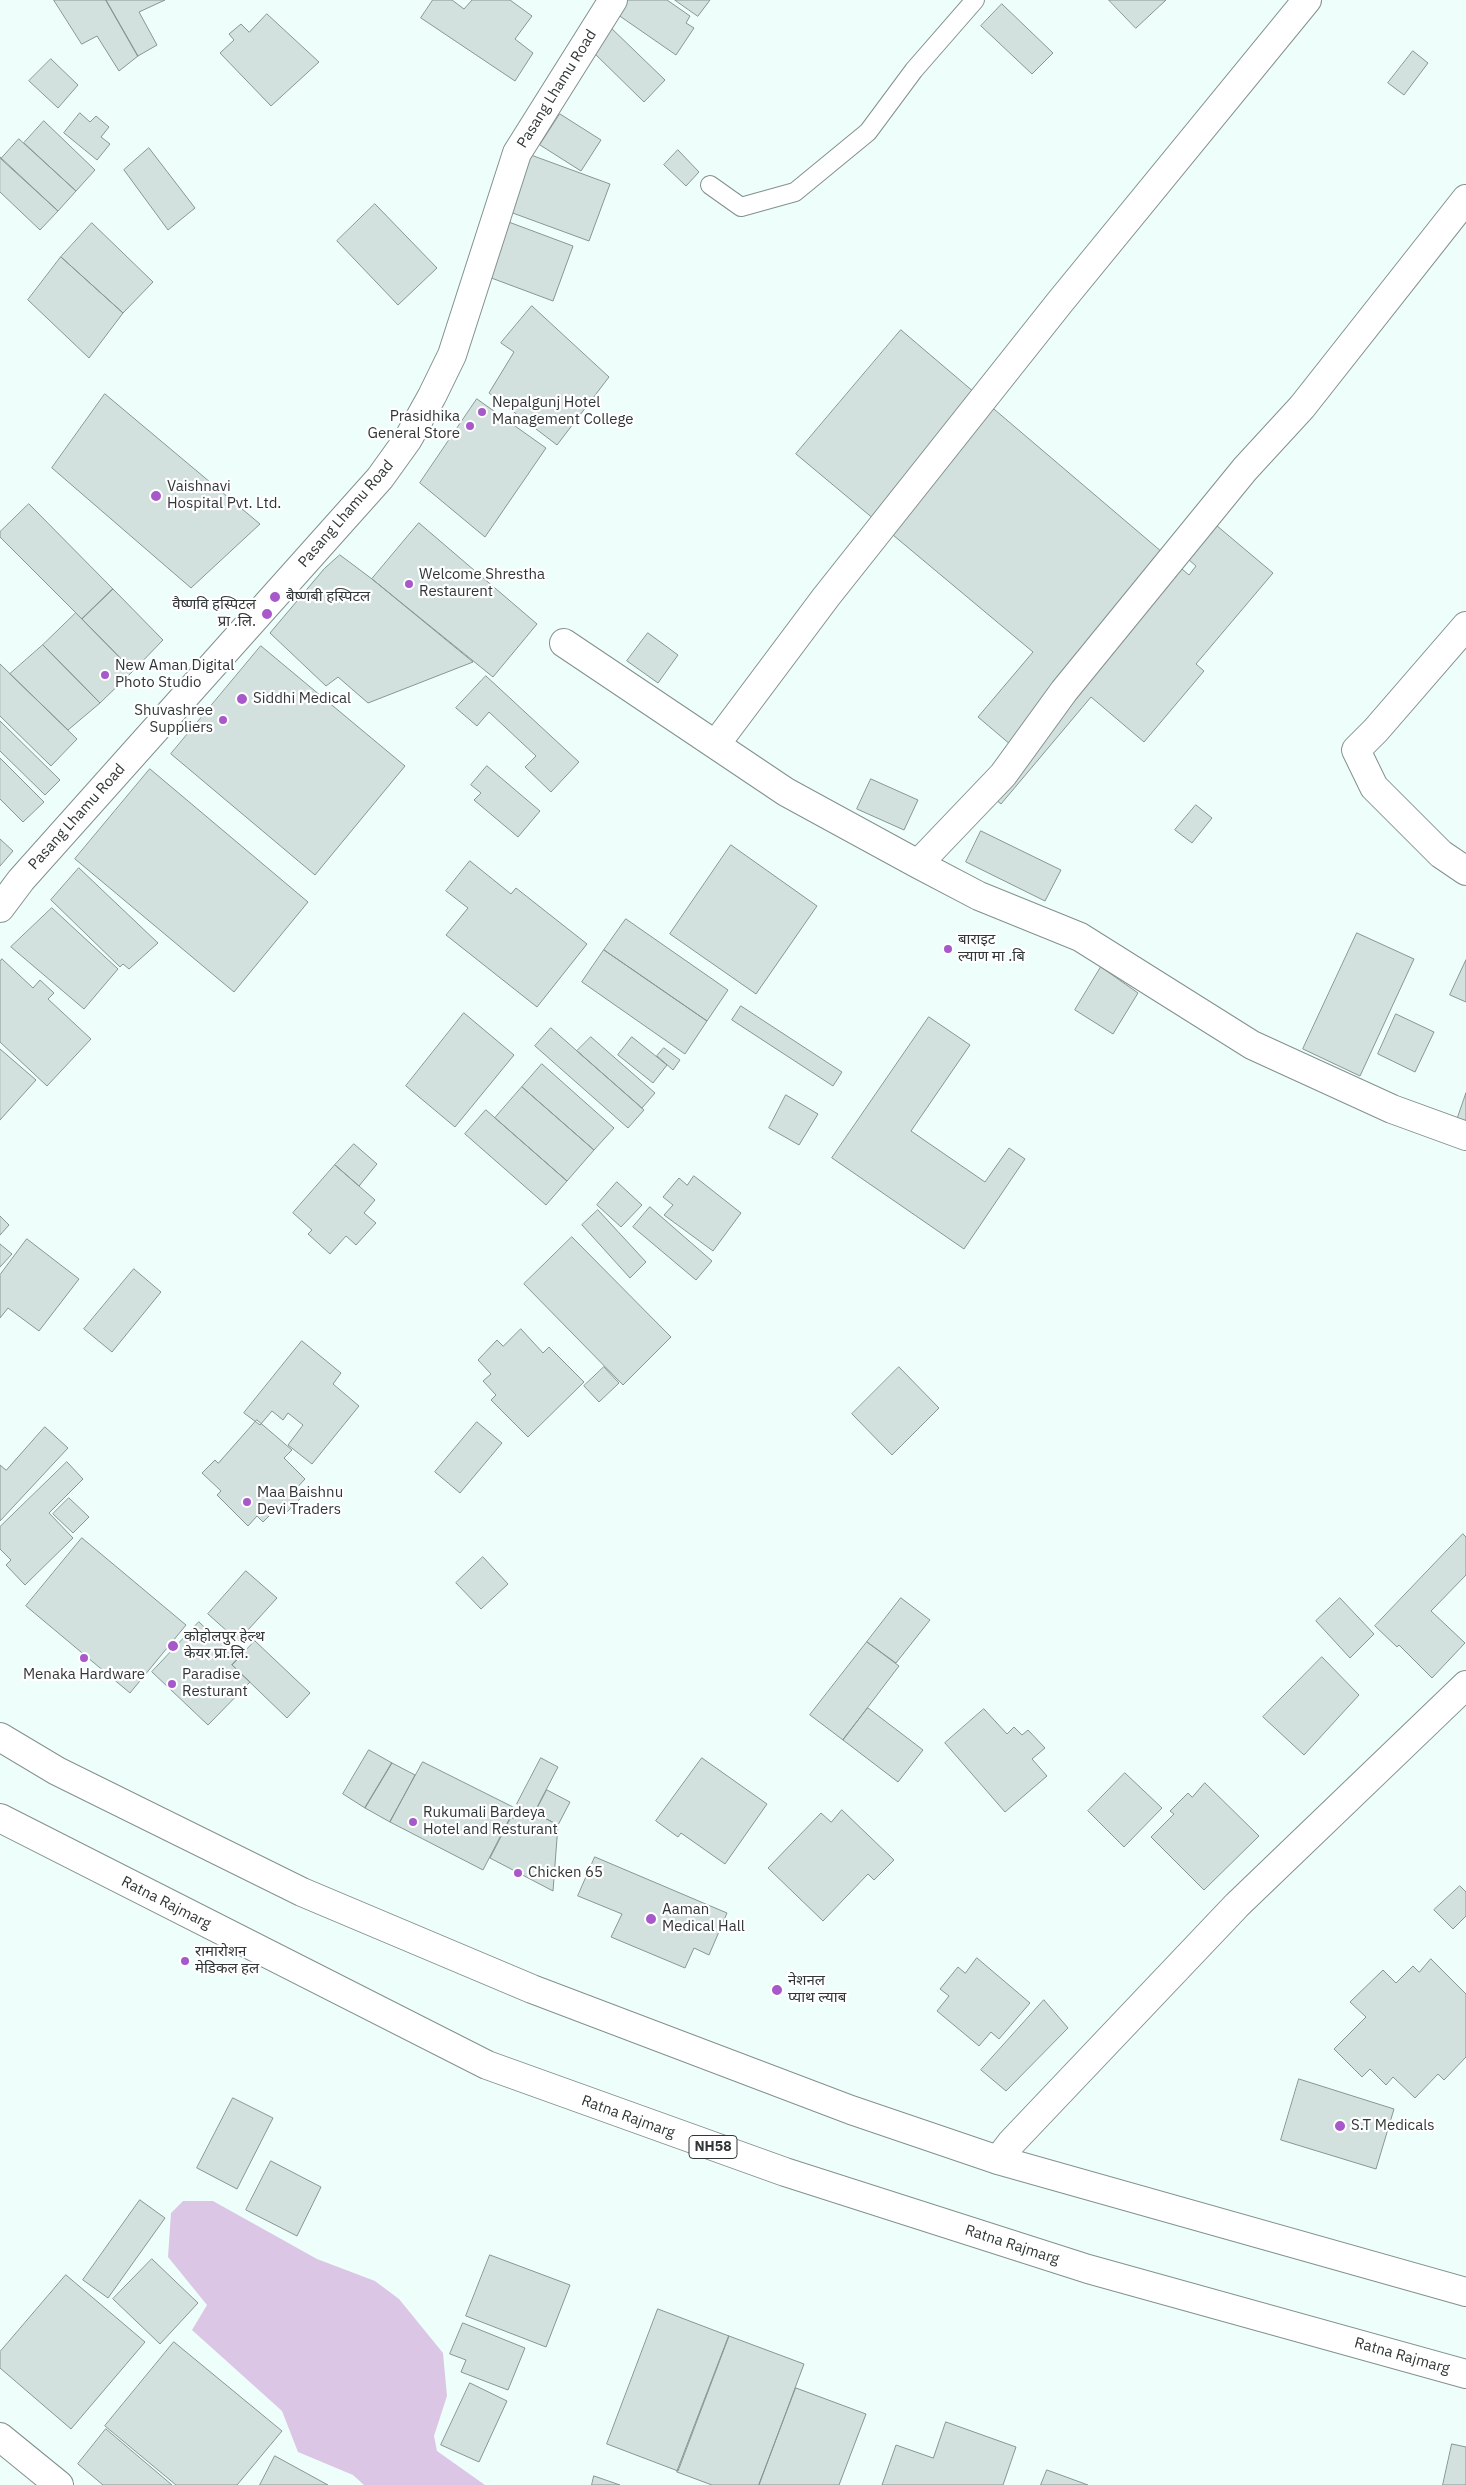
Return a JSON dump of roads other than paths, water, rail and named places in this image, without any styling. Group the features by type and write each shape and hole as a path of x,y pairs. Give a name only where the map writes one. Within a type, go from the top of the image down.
{"main road":[{"name":"Pasang Lhamu Road","path":"0,908 21,880 380,478 408,439 452,355 517,153 612,0"},
{"path":"716,744 826,597 1060,302 1307,0"},
{"path":"918,864 1003,775 1064,691 1245,470 1302,407 1466,199"},
{"path":"1466,626 1376,730 1356,750 1374,787 1441,854 1466,871"},
{"path":"564,643 786,792 979,896 1080,937 1252,1046 1392,1109 1466,1136"},
{"path":"998,2160 1011,2143 1237,1905 1466,1685"},
{"path":"0,1738 57,1771 311,1896 541,1993 851,2110 998,2160 1466,2292"},
{"name":"Ratna Rajmarg","path":"0,1818 487,2065 784,2172 1088,2269 1466,2374"},
{"path":"0,2437 59,2485"}],"lane":[{"path":"710,185 741,207 794,192 868,132 914,70 975,0"}],"place":[{"name":"Nepalgunj Hotel Management College","path":"482,412"},
{"name":"Prasidhika General Store","path":"470,426"},
{"name":"Vaishnavi Hospital Pvt. Ltd.","path":"156,496"},
{"name":"Welcome Shrestha Restaurent","path":"409,584"},
{"name":"बैष्णबी हस्पिटल","path":"275,597"},
{"name":"वैष्णवि हस्पिटल प्रा .लि.","path":"267,614"},
{"name":"New Aman Digital Photo Studio","path":"105,675"},
{"name":"Siddhi Medical","path":"242,699"},
{"name":"Shuvashree Suppliers","path":"223,720"},
{"name":"बाराइट ल्याण मा .बि","path":"948,949"},
{"name":"Maa Baishnu Devi Traders","path":"247,1502"},
{"name":"काेहाेलपुर हेल्थ केयर प्रा.लि.","path":"173,1646"},
{"name":"Menaka Hardware","path":"84,1658"},
{"name":"Paradise Resturant","path":"172,1684"},
{"name":"Rukumali Bardeya Hotel and Resturant","path":"413,1822"},
{"name":"Chicken 65","path":"518,1873"},
{"name":"Aaman Medical Hall","path":"651,1919"},
{"name":"रामारोशन मेडिकल हल","path":"185,1961"},
{"name":"नेशनल प्याथ ल्याब","path":"777,1990"},
{"name":"S.T Medicals","path":"1340,2126"}]}
